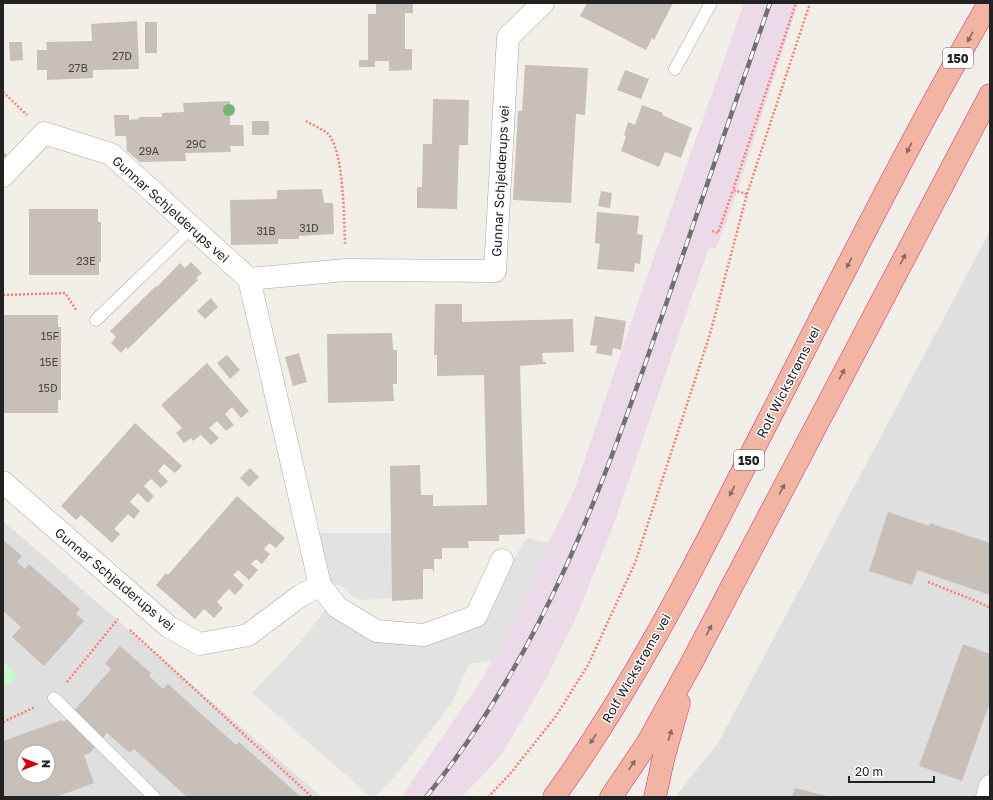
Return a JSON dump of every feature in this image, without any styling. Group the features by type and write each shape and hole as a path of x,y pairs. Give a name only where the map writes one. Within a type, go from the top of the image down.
{"highway":[{"name":"Rolf Wickstrøms vei","path":"554,797 610,714 660,628 726,504 889,185 989,3"},
{"path":"610,797 648,742 691,664 990,95"},
{"path":"653,793 691,664"}],"street":[{"name":"Gunnar Schjelderups vei","path":"44,133 111,154 249,279 346,270 495,271 508,37 543,3"},
{"path":"3,176 44,133"},
{"path":"249,279 320,586 337,607 376,630 424,635 476,616 502,560"},
{"name":"Gunnar Schjelderups vei","path":"3,482 169,627 200,644 248,635 300,596 320,586"},
{"path":"987,797 990,786"}],"lane":[{"path":"676,68 711,3"},
{"path":"96,320 192,227"},
{"path":"54,698 154,797"}],"path":[{"path":"712,231 718,233 734,190 796,3"},
{"path":"488,797 510,774 556,716 588,665 635,563 710,334 747,194 810,3"},
{"path":"3,92 44,133"},
{"path":"306,121 328,134 336,146 342,189 346,270"},
{"path":"734,190 747,194"},
{"path":"3,295 65,293"},
{"path":"928,582 990,608"},
{"path":"3,722 54,698 118,619 112,614"},
{"path":"124,625 312,797"}],"shaded area":[{"path":"744,3 798,3 733,204 716,249 709,247 611,532 574,622 546,679 503,752 487,771 461,797 401,797 483,678 575,488 637,305"},
{"path":"990,231 990,797 675,797 718,743"},
{"path":"3,521 322,797 3,797"},
{"path":"318,533 391,533 392,598 363,600 352,596 343,587 328,581"},
{"path":"526,538 549,543 496,660 469,664 452,702 402,768 375,797 371,797 252,693 297,646 325,610 375,639 480,621"}],"green space":[{"path":"3,662 18,676 3,688"}],"building":[{"path":"376,3 413,3 413,13 405,13 405,49 412,49 412,70 389,71 389,61 375,61 375,67 359,67 359,60 368,60 368,14 376,14"},
{"path":"587,3 673,3 654,40 652,38 646,50 580,16"},
{"path":"137,21 139,69 93,70 93,78 47,80 47,70 37,70 37,50 47,50 46,42 92,41 91,24"},
{"path":"145,22 157,22 157,53 145,53"},
{"path":"9,42 22,42 23,60 10,61"},
{"path":"525,65 588,68 585,115 576,114 571,203 513,200 518,111 522,111"},
{"path":"625,70 649,79 641,99 617,90"},
{"path":"433,99 469,100 468,145 459,145 457,209 417,208 417,187 422,187 423,144 432,144"},
{"path":"230,101 230,125 243,125 244,146 230,146 231,152 185,153 186,161 140,162 127,151 126,136 115,136 114,115 129,115 129,120 139,119 139,117 162,117 162,113 184,112 183,103"},
{"path":"642,105 663,113 662,115 692,128 681,158 665,152 659,167 621,151 626,136 624,135 628,122 635,125"},
{"path":"252,121 269,121 269,135 252,135"},
{"path":"3,151 7,155 3,159"},
{"path":"322,189 324,203 333,203 334,234 299,236 299,239 278,239 278,244 231,245 230,200 277,199 277,190"},
{"path":"601,191 612,193 610,208 598,206"},
{"path":"29,209 98,209 98,222 101,222 101,262 99,262 99,275 29,275"},
{"path":"597,212 639,216 637,234 643,235 640,264 635,263 634,272 597,269 600,244 595,243"},
{"path":"191,262 202,273 196,278 198,280 128,349 126,347 121,353 111,343 116,337 110,331 180,263 185,268"},
{"path":"211,298 218,307 205,319 197,311"},
{"path":"435,304 462,304 462,322 573,319 574,352 542,353 543,362 546,362 546,364 520,366 525,534 499,535 499,541 468,541 469,548 442,548 442,559 434,559 434,572 433,569 423,569 423,599 392,601 390,466 420,465 421,495 433,495 433,506 487,505 484,375 437,376 437,355 434,355"},
{"path":"3,315 58,315 58,327 61,327 61,400 58,400 58,413 3,413"},
{"path":"595,316 626,321 621,350 613,348 612,356 596,353 597,346 590,345"},
{"path":"392,333 393,350 397,350 397,384 393,384 394,401 328,403 327,334"},
{"path":"299,353 307,382 293,386 285,357"},
{"path":"227,355 240,370 230,379 217,363"},
{"path":"207,363 249,411 241,418 232,407 225,414 234,425 226,431 217,421 209,428 219,438 211,445 201,435 193,441 191,438 184,443 176,433 182,428 161,405"},
{"path":"135,423 182,466 175,473 164,464 158,471 168,481 161,488 151,479 144,486 154,496 148,503 138,493 130,502 140,511 134,519 128,514 114,529 120,534 112,543 81,515 76,520 61,506"},
{"path":"250,468 259,477 249,487 240,478"},
{"path":"237,496 285,538 276,548 269,543 264,549 270,554 262,564 256,559 251,564 258,570 249,580 238,570 233,575 244,585 235,595 229,589 223,595 217,602 223,608 214,618 204,609 195,619 156,585 166,573 168,575"},
{"path":"888,512 929,526 930,523 990,543 990,595 917,570 912,585 869,571"},
{"path":"3,540 22,556 17,562 25,569 29,564 80,609 76,614 84,621 44,666 12,637 21,627 3,611"},
{"path":"963,644 990,654 990,702 962,781 919,766"},
{"path":"120,646 151,673 149,676 163,689 168,684 236,745 239,742 301,797 187,797 134,749 130,753 107,733 90,753 84,755 94,783 56,797 3,797 3,741 62,720 64,722 111,669 105,663"},
{"path":"795,788 827,796 792,797"}],"railway":[{"path":"426,797 468,741 505,684 537,626 593,505 640,378 770,3"}]}
